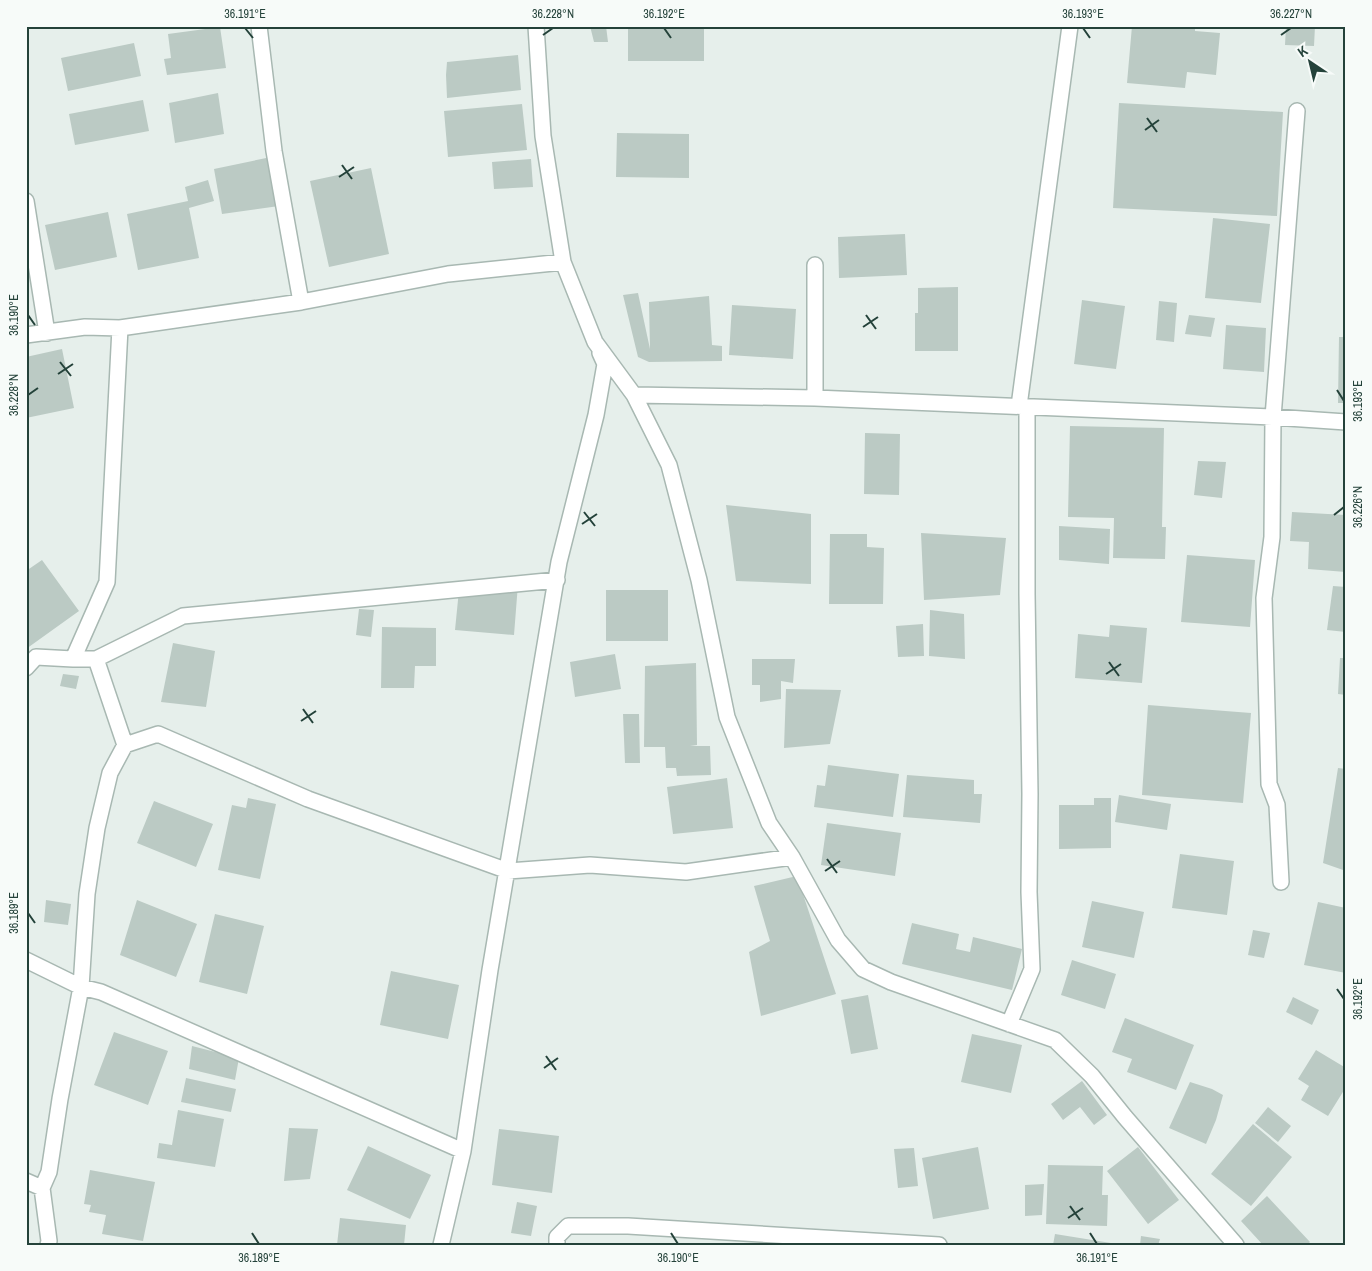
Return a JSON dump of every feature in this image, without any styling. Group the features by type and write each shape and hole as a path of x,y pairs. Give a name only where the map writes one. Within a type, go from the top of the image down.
{"street":[{"path":"259,26 274,151 301,302"},
{"path":"441,1245 463,1151 490,970 559,562 596,415 606,364 595,342 563,262 543,136 536,26"},
{"path":"1009,1024 1032,969 1023,407 1070,26"},
{"path":"1281,882 1277,806 1269,784 1264,598 1272,537 1273,417 1297,112"},
{"path":"26,202 47,332"},
{"path":"26,336 85,327 120,328 301,302 448,274 563,262"},
{"path":"815,264 815,398"},
{"path":"73,659 108,582 120,328"},
{"path":"595,342 634,395 669,464 699,580 727,717 769,823 792,857 838,940 863,969 890,982 1055,1040 1092,1076 1236,1245"},
{"path":"634,395 815,398 1273,417 1346,422"},
{"path":"26,668 36,656 96,659 183,616 557,580"},
{"path":"96,659 125,745"},
{"path":"52,1244 42,1188 50,1172 60,1099 81,986 87,894 97,828 110,773 125,745 158,734 308,799 508,871 590,865 686,872 792,857"},
{"path":"26,960 81,986 101,992 463,1151"},
{"path":"26,1181 42,1188"},
{"path":"557,1245 557,1237 568,1226 638,1227 939,1245"}],"building":[{"path":"590,26 606,26 608,42 594,42"},
{"path":"628,26 704,26 704,61 628,61"},
{"path":"1132,26 1195,26 1195,31 1220,33 1216,75 1187,72 1185,88 1127,83"},
{"path":"1286,26 1315,26 1314,46 1285,45"},
{"path":"220,27 226,68 167,75 164,59 171,58 168,34"},
{"path":"134,43 141,76 68,91 61,58"},
{"path":"518,55 521,90 447,98 447,62"},
{"path":"218,93 224,134 175,143 169,103"},
{"path":"143,100 149,131 75,145 69,114"},
{"path":"1119,103 1283,112 1277,216 1113,208"},
{"path":"522,104 527,150 448,157 444,111"},
{"path":"617,133 689,134 689,178 616,177"},
{"path":"271,157 279,206 222,214 214,169"},
{"path":"531,159 533,187 494,189 492,162"},
{"path":"371,168 389,254 329,267 310,181"},
{"path":"208,180 214,201 189,208 199,258 138,270 127,214 188,201 185,187"},
{"path":"108,212 117,257 55,270 45,225"},
{"path":"1213,218 1270,224 1261,303 1205,298"},
{"path":"905,234 907,275 839,278 838,237"},
{"path":"958,287 958,351 915,351 915,313 918,313 918,288"},
{"path":"638,293 650,349 649,302 709,296 712,345 722,346 722,361 649,362 638,357 623,295"},
{"path":"1082,300 1125,306 1116,369 1074,364"},
{"path":"1159,301 1177,303 1174,342 1156,340"},
{"path":"732,305 796,309 793,359 729,355"},
{"path":"1189,315 1215,318 1211,337 1185,334"},
{"path":"1226,325 1266,328 1264,372 1223,369"},
{"path":"1339,337 1346,337 1346,403 1338,403"},
{"path":"62,349 74,408 26,418 26,357"},
{"path":"1070,426 1164,428 1162,527 1166,527 1165,559 1113,558 1114,518 1068,517"},
{"path":"865,433 900,434 899,495 864,494"},
{"path":"1198,461 1226,462 1222,498 1194,495"},
{"path":"726,505 811,514 811,584 736,581"},
{"path":"1292,512 1346,515 1346,572 1308,569 1309,542 1290,541"},
{"path":"1059,526 1110,529 1109,564 1059,560"},
{"path":"921,533 1006,538 1000,595 924,600"},
{"path":"830,534 867,534 867,547 884,548 883,604 829,604"},
{"path":"1187,555 1255,560 1250,627 1181,622"},
{"path":"42,560 79,611 26,649 26,571"},
{"path":"518,584 514,635 455,630 459,590"},
{"path":"1333,586 1346,587 1346,632 1327,630"},
{"path":"606,590 668,590 668,641 606,641"},
{"path":"359,609 374,610 371,637 356,635"},
{"path":"930,610 964,614 965,659 929,656"},
{"path":"923,624 924,656 898,657 896,626"},
{"path":"1110,625 1147,628 1142,683 1075,678 1078,634 1109,637"},
{"path":"382,627 436,628 436,666 415,666 414,688 381,688"},
{"path":"173,643 215,651 206,707 161,702"},
{"path":"615,654 621,689 575,697 570,662"},
{"path":"1340,658 1346,658 1346,695 1338,694"},
{"path":"752,659 795,659 793,683 781,681 781,699 760,702 760,685 752,685"},
{"path":"696,663 697,745 690,746 710,746 711,775 677,776 676,768 666,768 665,747 644,747 645,666"},
{"path":"63,674 79,676 76,689 60,686"},
{"path":"786,689 841,690 830,744 784,748"},
{"path":"1148,705 1251,713 1243,803 1142,795"},
{"path":"623,714 639,714 640,763 625,763"},
{"path":"828,765 899,774 893,817 814,807 817,785 825,786"},
{"path":"1338,768 1346,769 1346,871 1323,863"},
{"path":"907,775 974,780 974,794 982,794 980,823 903,817"},
{"path":"727,778 733,828 673,834 667,787"},
{"path":"1119,795 1171,804 1167,830 1115,822"},
{"path":"248,798 276,804 260,879 218,870 232,805 246,808"},
{"path":"1094,798 1111,798 1111,848 1059,849 1059,805 1094,805"},
{"path":"154,801 213,824 196,867 137,843"},
{"path":"827,823 901,833 895,876 821,865"},
{"path":"1180,854 1234,861 1227,915 1172,908"},
{"path":"797,876 836,994 761,1016 749,952 770,941 754,886"},
{"path":"46,900 71,904 68,925 44,922"},
{"path":"137,900 197,924 176,977 120,955"},
{"path":"1092,901 1144,912 1134,958 1082,947"},
{"path":"1318,902 1346,908 1346,973 1304,965"},
{"path":"215,914 264,926 247,994 199,982"},
{"path":"912,923 959,934 956,949 970,952 973,937 1022,949 1012,990 902,964"},
{"path":"1253,930 1270,933 1264,958 1248,955"},
{"path":"1072,960 1116,974 1105,1009 1061,995"},
{"path":"391,971 459,985 448,1039 380,1025"},
{"path":"868,995 878,1049 851,1054 841,1000"},
{"path":"1293,997 1319,1010 1312,1025 1286,1012"},
{"path":"1125,1018 1194,1045 1176,1090 1127,1072 1132,1059 1112,1052"},
{"path":"114,1032 168,1051 148,1105 94,1085"},
{"path":"972,1034 1022,1045 1011,1093 961,1082"},
{"path":"192,1046 239,1058 235,1080 189,1069"},
{"path":"1316,1050 1346,1068 1346,1087 1328,1116 1301,1100 1309,1086 1298,1079"},
{"path":"186,1078 236,1089 231,1112 181,1102"},
{"path":"1082,1081 1107,1115 1094,1125 1080,1107 1063,1120 1051,1104"},
{"path":"1190,1082 1212,1089 1223,1095 1216,1120 1206,1144 1169,1128"},
{"path":"1268,1107 1291,1126 1278,1142 1255,1123"},
{"path":"178,1110 224,1119 215,1167 157,1158 159,1143 172,1145"},
{"path":"1253,1124 1292,1157 1251,1206 1211,1174"},
{"path":"289,1128 318,1129 310,1179 284,1181"},
{"path":"499,1129 559,1136 552,1193 492,1185"},
{"path":"368,1146 431,1175 410,1219 347,1190"},
{"path":"978,1147 989,1209 933,1219 922,1158"},
{"path":"1138,1147 1179,1200 1148,1224 1107,1171"},
{"path":"914,1148 918,1186 898,1188 894,1149"},
{"path":"1048,1165 1103,1166 1102,1195 1108,1195 1107,1226 1046,1224"},
{"path":"90,1170 155,1182 143,1241 102,1234 106,1215 89,1212 91,1205 84,1204"},
{"path":"1044,1184 1042,1215 1025,1216 1025,1185"},
{"path":"1267,1196 1310,1242 1307,1245 1263,1245 1241,1221"},
{"path":"517,1202 537,1206 531,1236 511,1233"},
{"path":"340,1218 406,1225 404,1245 337,1245"},
{"path":"1055,1234 1117,1244 1117,1245 1053,1245"},
{"path":"1141,1236 1160,1239 1158,1245 1140,1245"}]}
